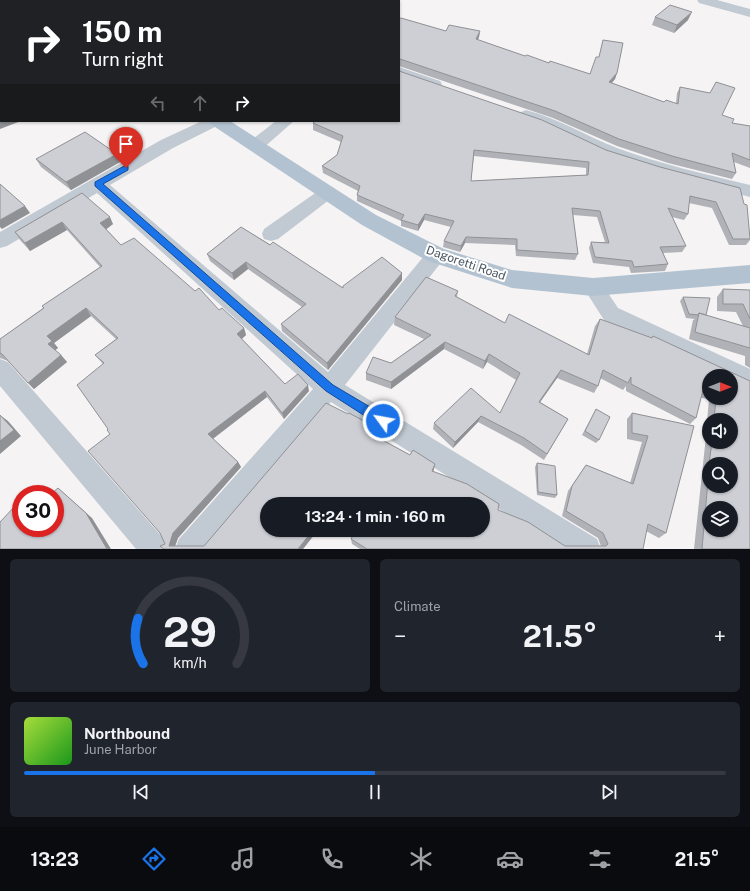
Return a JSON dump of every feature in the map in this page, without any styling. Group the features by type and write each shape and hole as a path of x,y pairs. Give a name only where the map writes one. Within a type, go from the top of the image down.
{"main road":[{"name":"Dagoretti Road","path":"218,122 256,145 369,220 436,255 512,279 593,286 750,274"}],"street":[{"path":"703,0 750,13"},
{"path":"400,71 451,90"},
{"path":"510,110 547,122 610,151 663,168 750,191"},
{"path":"0,241 167,144 214,122"},
{"path":"256,145 285,122"},
{"path":"98,184 329,388 587,549"},
{"path":"271,234 327,193"},
{"path":"189,549 329,388 436,255"},
{"path":"593,286 611,314 750,380"},
{"path":"0,369 154,549"}],"building":[{"path":"670,5 692,12 677,25 655,17"},
{"path":"400,18 446,31 449,25 480,31 476,39 525,56 527,55 549,63 550,61 590,74 596,57 599,57 603,40 623,43 617,73 609,82 664,102 666,100 678,104 680,87 710,93 716,82 735,88 722,115 734,119 732,123 750,126 750,160 732,153 736,173 672,156 619,139 555,111 400,59"},
{"path":"400,71 542,120 606,150 660,167 740,188 744,204 747,205 750,239 733,239 716,202 690,196 688,214 668,208 686,246 660,247 668,264 634,267 632,261 595,257 591,242 609,243 600,211 572,208 578,254 517,250 517,239 466,237 461,246 444,241 454,221 425,214 418,225 401,220 404,215 357,195 360,186 322,166 337,155 343,136 313,123 400,122","holes":["474,150 589,162 588,175 471,181"]},
{"path":"85,132 117,154 66,182 36,159"},
{"path":"0,184 25,206 0,220"},
{"path":"82,193 110,217 100,223 121,245 134,238 195,291 199,288 219,310 222,308 244,328 237,334 285,384 298,374 308,385 282,413 265,391 208,434 238,462 173,533 169,546 204,546 326,403 379,429 375,436 410,455 413,450 435,464 432,471 467,484 488,497 260,497 260,537 307,537 298,549 164,549 160,546 165,544 160,533 88,451 110,434 77,385 104,363 95,355 118,338 86,308 47,336 52,341 48,344 61,355 28,383 0,353 0,339 44,308 42,306 102,266 62,222 25,243 15,232"},
{"path":"241,227 270,245 273,242 343,288 343,286 382,257 402,273 327,363 281,324 306,304 246,262 232,273 207,254"},
{"path":"426,277 458,291 455,296 505,323 509,314 589,355 600,319 652,338 653,336 724,369 702,369 702,394 696,418 631,384 631,377 628,383 603,370 598,386 561,370 539,402 568,419 547,454 524,438 481,416 455,442 434,423 471,388 500,413 520,373 489,354 485,361 445,342 391,382 366,373 373,357 391,363 431,335 395,317"},
{"path":"723,289 750,290 750,319 743,304 723,304"},
{"path":"683,297 710,298 706,315 699,313 698,315 689,314"},
{"path":"699,313 750,328 750,348 695,332"},
{"path":"738,375 750,381 750,549 702,549 703,537 738,537 738,501 706,501 707,493 738,493 738,457 710,457 711,449 738,449 738,413 715,413 715,405 738,405"},
{"path":"596,409 610,417 599,440 585,431"},
{"path":"632,413 694,426 666,533 648,524 643,549 367,549 351,539 352,537 490,537 490,498 499,504 498,510 528,522 565,546 606,546 608,544 603,533 566,511 572,486 586,465 633,484 648,436 632,433"},
{"path":"0,415 14,430 0,441"},
{"path":"537,463 555,466 557,495 538,492"},
{"path":"64,493 86,513 107,549 0,549 0,522 12,509 12,537 64,537"}],"route":[{"path":"126,168 98,184 329,388 383,421"}]}
